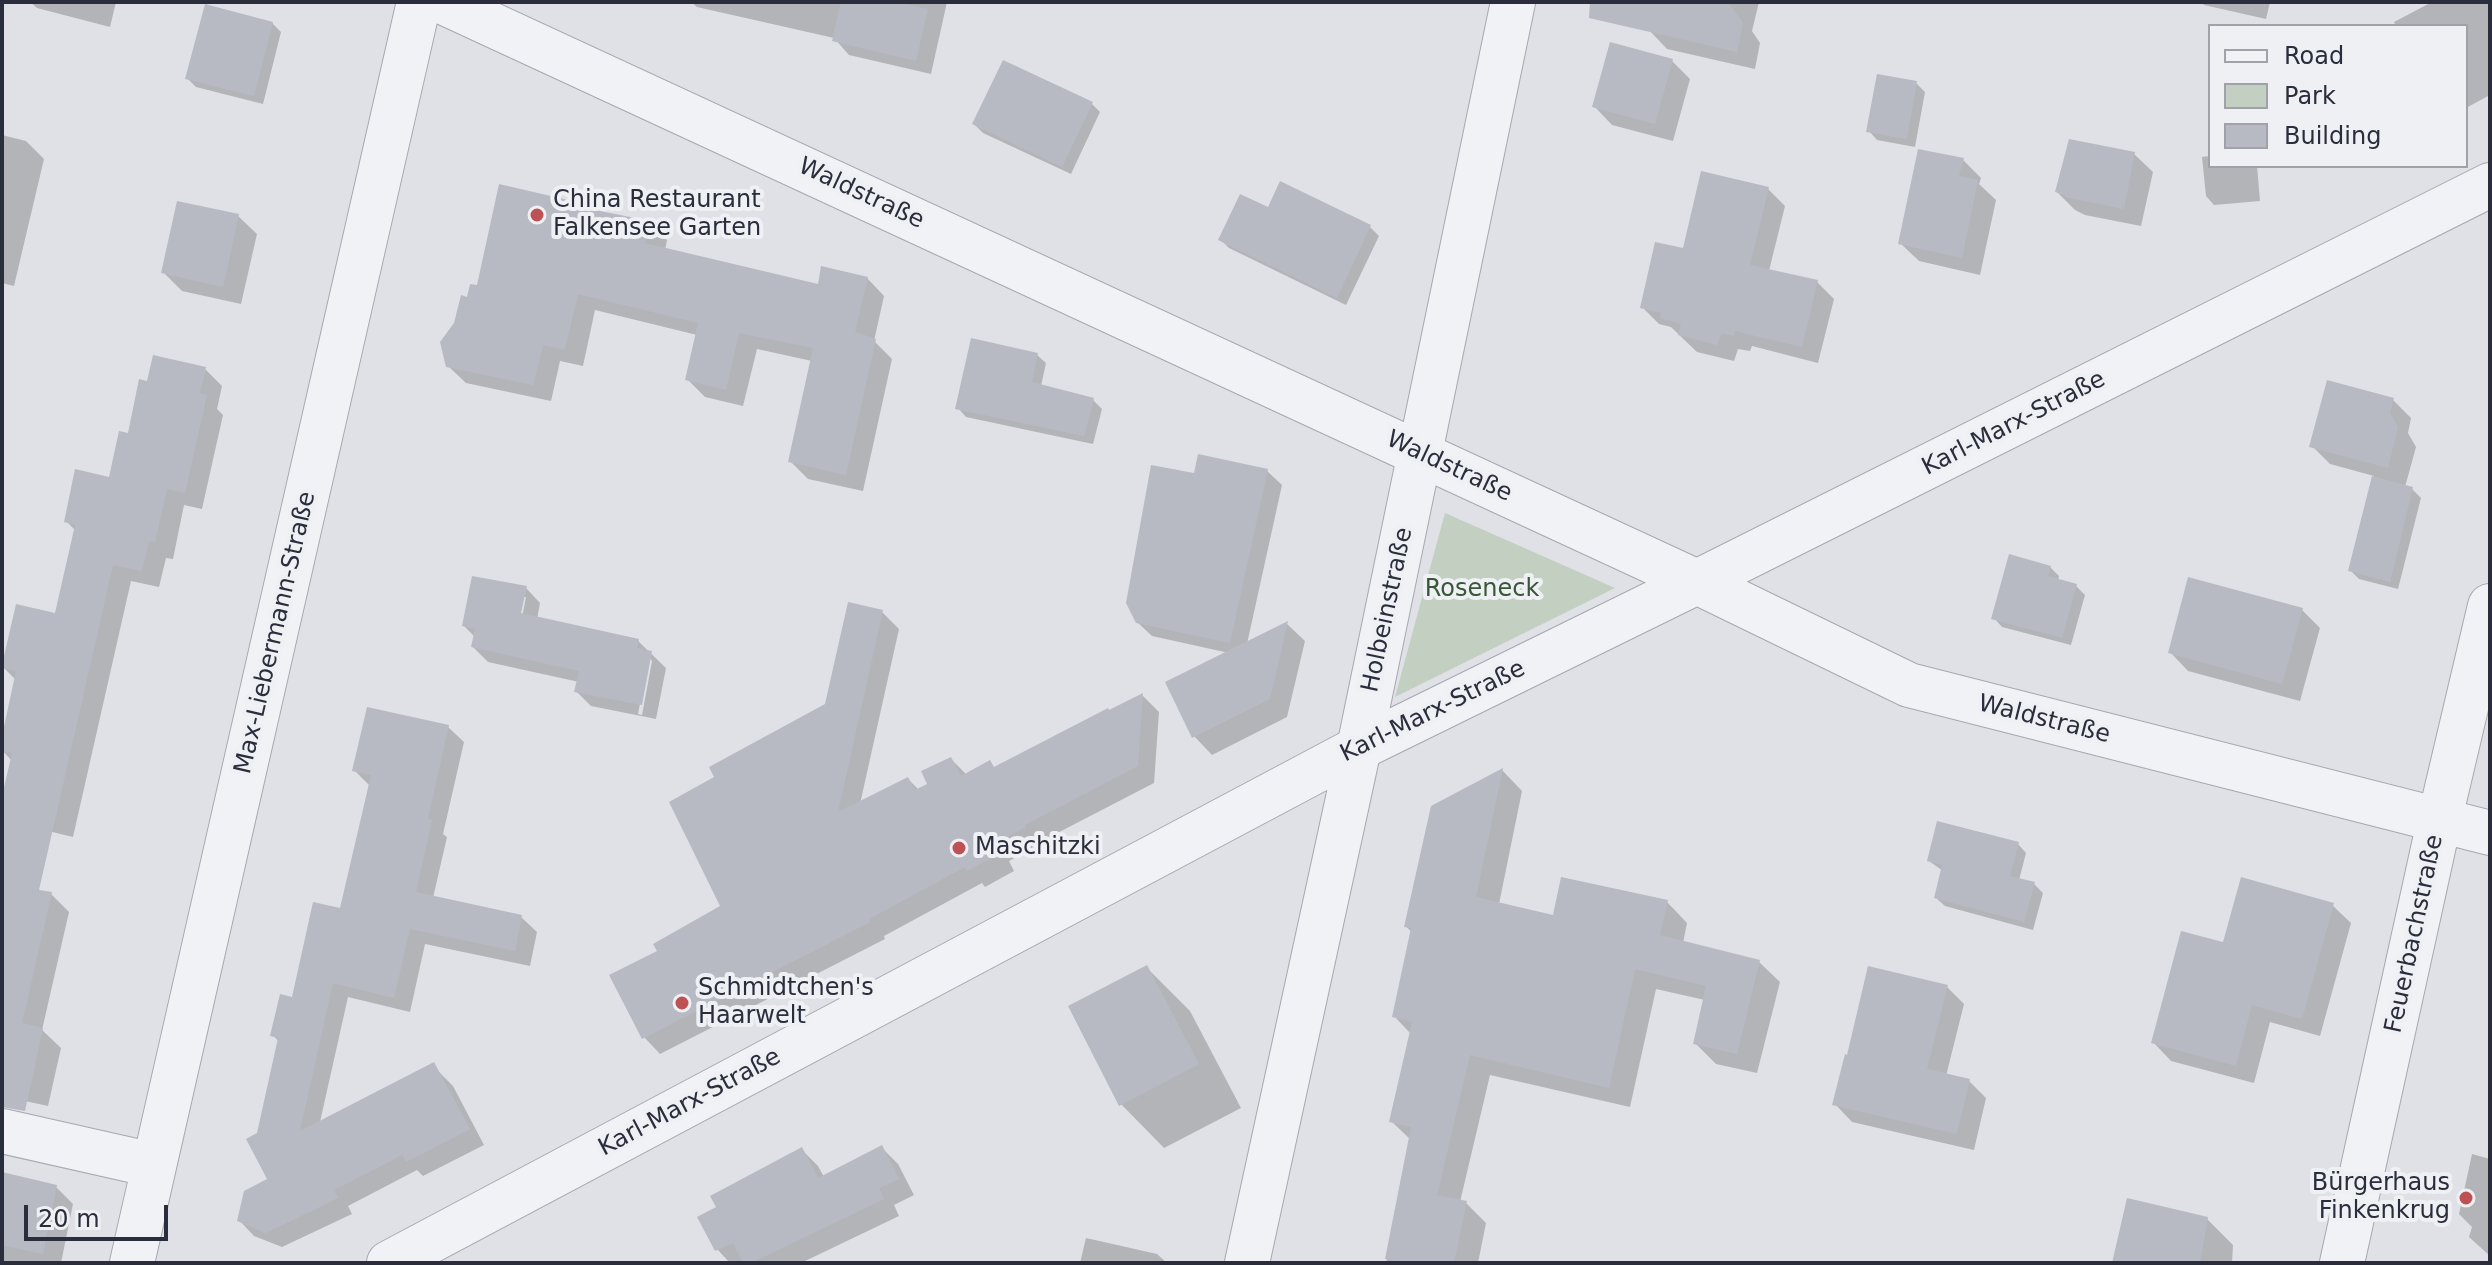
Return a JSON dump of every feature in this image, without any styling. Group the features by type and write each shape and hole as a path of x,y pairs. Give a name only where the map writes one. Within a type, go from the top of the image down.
{"street":[{"name":"Max-Liebermann-Straße","path":"132,1263 419,2"},
{"name":"Waldstraße","path":"443,2 1697,582 1909,685 2490,833"},
{"name":"Holbeinstraße","path":"1247,1263 1359,748 1513,2"},
{"name":"Karl-Marx-Straße","path":"389,1263 1359,748 2490,185"},
{"name":"Feuerbachstraße","path":"2342,1263 2490,606"},
{"path":"2,1131 153,1165"}],"green space":[{"name":"Roseneck","path":"1445,513 1615,588 1395,697"}],"building":[{"path":"841,2 896,2 928,9 916,61 832,41"},
{"path":"1590,2 1728,2 1743,23 1737,52 1589,18"},
{"path":"205,4 273,22 254,96 185,79"},
{"path":"1610,42 1673,59 1655,124 1592,107"},
{"path":"1003,60 1093,102 1062,167 972,124"},
{"path":"1877,74 1917,81 1907,139 1866,132"},
{"path":"2069,139 2135,152 2124,209 2065,197 2055,192"},
{"path":"1918,149 1964,158 1959,176 1978,180 1962,258 1898,244"},
{"path":"1701,171 1769,187 1750,265 1818,280 1802,347 1735,331 1734,336 1722,333 1717,345 1678,335 1681,324 1660,318 1661,313 1640,308 1655,242 1683,248"},
{"path":"1280,181 1371,225 1337,298 1218,240 1240,194 1268,207"},
{"path":"499,184 581,203 580,207 650,221 645,243 818,284 821,266 868,277 855,332 876,339 846,475 788,462 813,348 739,333 726,390 685,380 698,323 578,294 565,350 543,345 533,385 446,367 440,342 454,323 461,295 467,297 470,284 477,285"},
{"path":"177,201 239,214 223,287 161,273"},
{"path":"971,338 1038,353 1032,382 1094,398 1084,436 955,409"},
{"path":"153,355 206,367 200,393 207,395 185,493 167,489 155,542 149,541 142,571 113,565 39,890 52,892 22,1023 43,1028 25,1111 2,1107 2,796 12,753 2,751 2,736 16,671 2,668 2,665 16,604 55,613 75,525 64,522 75,469 109,477 119,431 128,433 139,379 147,381"},
{"path":"2327,380 2394,398 2390,413 2398,427 2388,468 2309,447"},
{"path":"1198,454 1268,469 1230,643 1136,623 1126,603 1151,465 1194,473"},
{"path":"2372,476 2413,487 2390,582 2348,571"},
{"path":"2009,554 2051,566 2048,576 2077,584 2062,638 1991,619"},
{"path":"472,576 527,586 521,613 639,639 637,648 652,651 642,705 574,692 579,671 471,647 475,629 462,626"},
{"path":"2188,577 2303,608 2282,684 2168,653"},
{"path":"848,602 883,610 838,812 908,777 915,790 927,784 921,771 951,757 961,776 990,760 994,767 1143,693 1138,766 994,844 999,854 967,871 965,867 869,919 870,922 642,1039 609,975 657,951 653,944 720,906 669,802 714,777 709,767 825,704"},
{"path":"1288,621 1270,699 1192,738 1165,682"},
{"path":"367,707 449,725 416,892 522,915 515,951 410,929 394,998 333,983 300,1131 434,1062 470,1129 406,1162 402,1155 334,1190 338,1198 266,1233 237,1221 244,1191 267,1179 246,1139 257,1133 278,1038 270,1036 280,994 292,997 313,902 340,908 371,775 352,771"},
{"path":"1503,768 1476,897 1553,915 1561,877 1668,900 1660,935 1760,960 1737,1054 1693,1044 1706,986 1635,969 1609,1088 1470,1055 1437,1195 1467,1201 1454,1263 1406,1263 1385,1259 1411,1127 1389,1122 1412,1022 1392,1017 1411,928 1404,927 1431,806"},
{"path":"1937,821 2019,842 2010,876 2035,882 2024,922 1934,898 1942,865 1927,861"},
{"path":"2241,877 2334,903 2302,1019 2252,1005 2236,1066 2151,1043 2181,931 2223,942"},
{"path":"1147,965 1199,1064 1119,1106 1068,1006"},
{"path":"1868,966 1948,985 1927,1069 1970,1079 1957,1134 1832,1105"},
{"path":"882,1145 899,1179 879,1188 884,1199 751,1263 743,1263 733,1243 715,1251 697,1217 716,1207 710,1196 802,1147 818,1178"},
{"path":"2,1172 57,1185 43,1254 2,1245"},
{"path":"2127,1198 2208,1217 2200,1263 2112,1263"}],"place":[{"name":"China Restaurant Falkensee Garten","path":"537,215"},
{"name":"Maschitzki","path":"959,848"},
{"name":"Schmidtchen's Haarwelt","path":"682,1003"},
{"name":"Bürgerhaus Finkenkrug","path":"2466,1198"}]}
